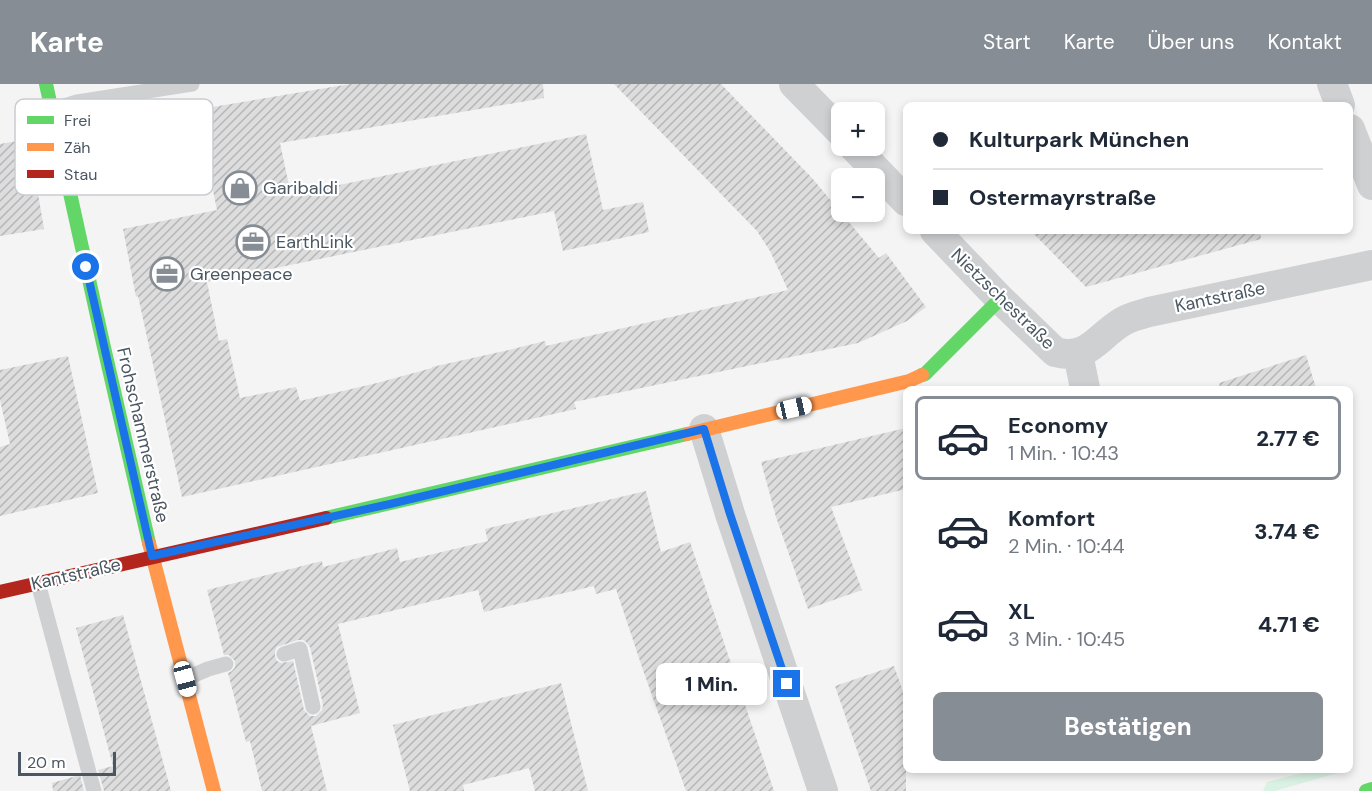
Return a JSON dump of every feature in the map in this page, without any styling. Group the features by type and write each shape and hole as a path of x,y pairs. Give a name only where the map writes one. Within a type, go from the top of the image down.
{"street":[{"name":"Frohschammerstraße","path":"46,84 49,99"},
{"path":"794,84 831,122"},
{"path":"1332,84 1339,102"},
{"path":"1353,137 1372,185"},
{"path":"863,156 903,198"},
{"name":"Frohschammerstraße","path":"70,195 152,556 214,791"},
{"name":"Nietzschestraße","path":"938,234 1000,299 1055,351 1066,355 1078,354 1085,386"},
{"name":"Kantstraße","path":"1078,354 1090,348 1124,320 1149,312 1372,265"},
{"name":"Kantstraße","path":"0,592 402,501 909,381 925,374 1000,299"},
{"path":"704,429 730,514 823,791"},
{"path":"1366,791 1372,789"}],"lane":[{"path":"96,99 192,84"},
{"path":"38,583 94,791"},
{"path":"284,654 300,649 313,707"},
{"path":"185,679 226,664"}],"green space":[{"path":"1302,773 1338,773 1275,791 1263,791 1267,782"}],"building":[{"path":"350,84 543,84 544,98 280,143 291,195 586,134 603,210 643,202 649,232 563,251 554,211 207,282 219,341 227,339 240,398 296,387 300,401 545,341 546,346 788,290 770,251 757,231 614,84 721,84 831,201 831,222 849,222 879,258 886,253 926,307 907,321 858,343 574,402 576,409 182,497 138,296 136,297 123,229 217,210 213,191 213,107"},
{"path":"15,141 15,195 38,195 44,229 0,236 0,144"},
{"path":"1034,234 1260,234 1261,239 1086,287"},
{"path":"1306,355 1315,386 1220,386 1219,383"},
{"path":"68,356 98,493 0,516 0,447 10,444 0,400 0,370"},
{"path":"903,429 903,490 831,507 862,590 808,609 776,517 761,462"},
{"path":"646,491 661,552 690,542 774,791 686,791 616,589 596,594 594,586 484,612 478,590 338,624 360,713 311,726 327,791 262,791 250,741 246,742 228,673 235,667 235,661 229,655 224,655 207,590 322,561 323,567 397,548 400,562 488,541 485,529","holes":["303,640 310,647 323,705 322,710 316,716 310,716 304,710 293,661 281,663 275,656 277,647"]},
{"path":"123,615 171,791 104,791 98,770 113,766 76,628"},
{"path":"894,666 903,692 903,773 906,773 906,791 871,791 835,686"},
{"path":"561,683 588,791 535,791 529,768 463,785 464,791 410,791 393,725"},
{"path":"80,775 84,791 53,791 52,783"}],"traffic: fast":[{"path":"46,84 49,99"},
{"path":"70,195 149,543"},
{"path":"922,375 1000,299"},
{"path":"326,518 687,434"},
{"path":"1366,791 1372,789"}],"traffic: slow":[{"path":"687,434 909,381 922,375"},
{"path":"149,543 214,791"}],"traffic: jam":[{"path":"0,592 326,518"}],"place":[{"name":"Garibaldi","path":"240,188"},
{"name":"EarthLink","path":"253,242"},
{"name":"Greenpeace","path":"167,274"}],"route":[{"path":"86,267 152,556 390,504 704,429 787,684"}]}
